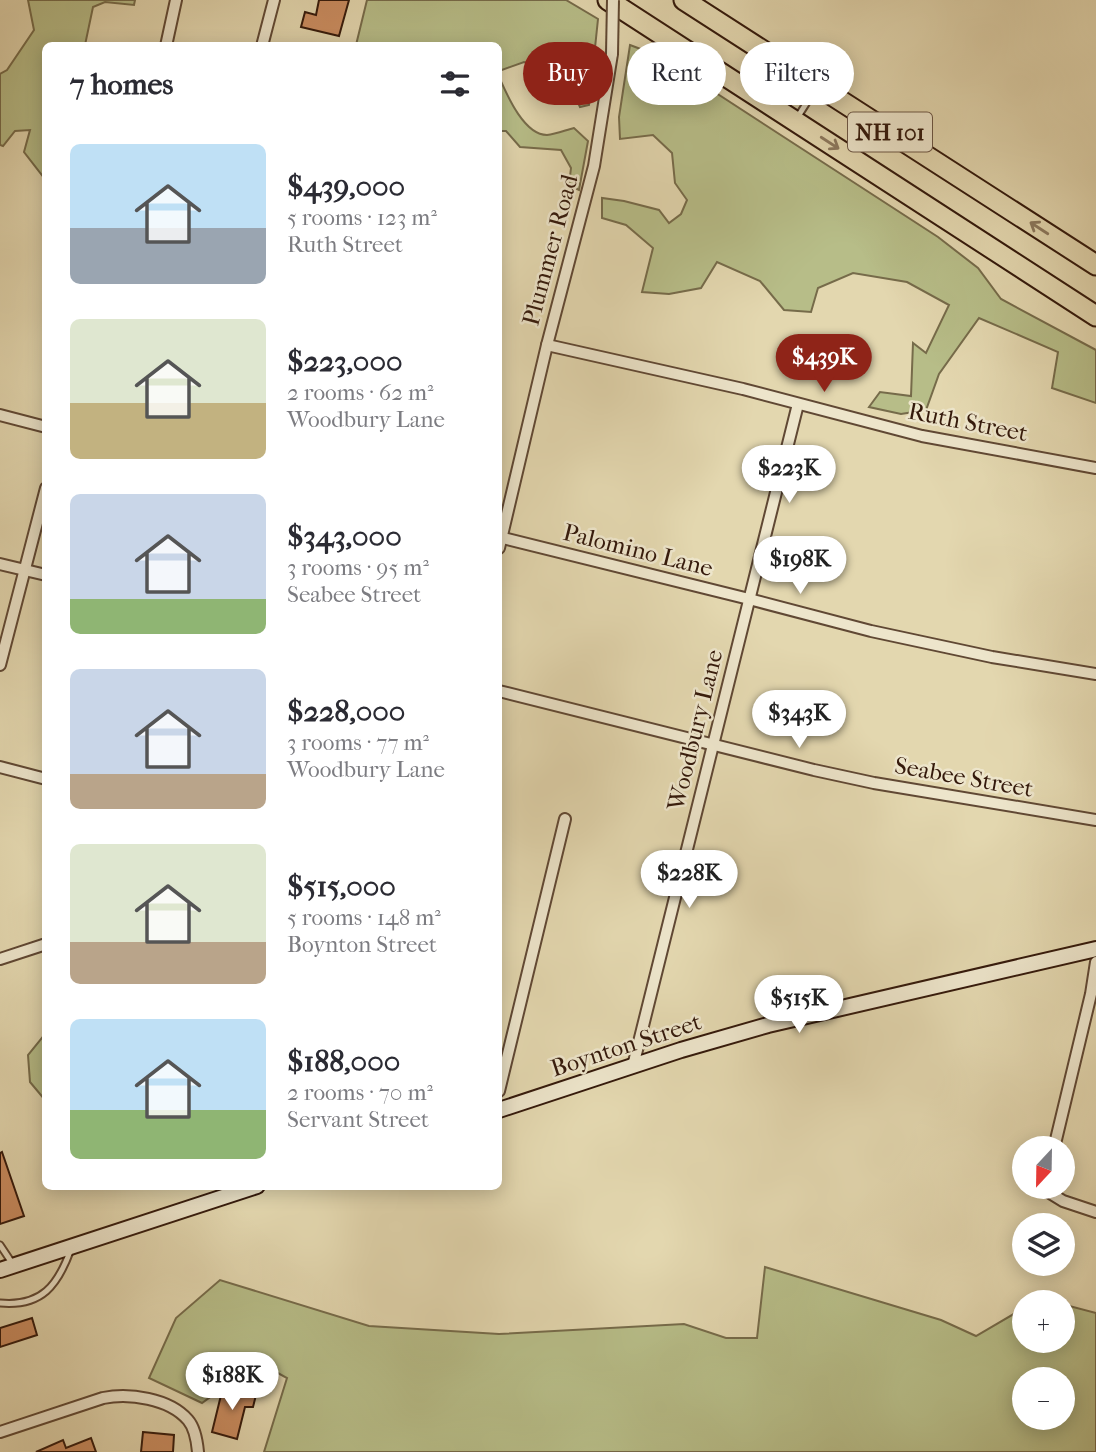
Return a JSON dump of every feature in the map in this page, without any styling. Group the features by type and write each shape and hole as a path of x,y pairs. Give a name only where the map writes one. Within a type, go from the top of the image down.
{"highway":[{"name":"NH 101","path":"611,0 1096,316"},
{"name":"NH 101","path":"684,0 750,42"},
{"name":"NH 101","path":"849,105 1096,265"}],"street":[{"path":"167,42 176,0"},
{"path":"263,42 274,0"},
{"name":"Plummer Road","path":"502,533 594,166 612,54 611,0"},
{"name":"Ruth Street","path":"547,345 743,389 922,436 1096,468"},
{"name":"Woodbury Lane","path":"633,1066 798,404"},
{"path":"0,415 42,425"},
{"path":"0,666 42,503"},
{"name":"Palomino Lane","path":"502,541 749,599 872,631 992,657 1096,674"},
{"path":"0,564 42,574"},
{"name":"Seabee Street","path":"502,692 874,783 1096,820"},
{"path":"0,767 42,778"},
{"path":"502,1079 565,819"},
{"path":"0,959 42,944"},
{"name":"Boynton Street","path":"502,1109 692,1046 790,1019 1096,949"},
{"path":"1057,1136 1091,994 1096,962"},
{"path":"7,1268 245,1190"},
{"path":"1061,1199 1096,1212"},
{"path":"0,1432 103,1398 133,1396 163,1404 189,1420 198,1452"}],"lane":[{"path":"795,121 805,105"},
{"path":"0,1245 7,1268"},
{"path":"0,1303 21,1303 46,1292 60,1276 72,1246"}],"green space":[{"path":"28,0 135,0 134,5 105,2 93,7 86,42 42,42 42,175 24,152 30,130 15,131 3,146 0,145 0,74 7,70 34,30"},
{"path":"367,0 566,0 598,19 596,42 523,42 523,62 502,70 502,42 357,42"},
{"path":"627,65 627,105 726,105 726,99 938,237 978,268 1001,299 1096,350 1096,403 1052,388 1058,352 979,318 939,374 926,410 901,414 869,407 880,392 911,396 913,343 926,353 949,305 907,282 853,273 818,288 811,312 784,310 760,281 717,262 701,288 669,294 642,292 653,248 626,225 602,218 602,198 659,210 669,223 681,214 687,200 675,183 672,153 653,135 620,139 619,117"},
{"path":"502,83 517,113 531,128 547,135 574,128 588,141 579,190 569,185 571,168 561,150 520,147 506,131 502,131"},
{"path":"42,1038 42,1096 30,1082 28,1055"},
{"path":"765,1267 941,1320 976,1336 1012,1315 1012,1353 1075,1353 1075,1307 1096,1313 1096,1452 264,1452 287,1378 258,1362 202,1403 149,1378 176,1318 220,1280 369,1326 499,1334 684,1324 726,1338 757,1338"}],"building":[{"path":"319,0 349,0 339,36 301,27 305,12 316,15"},
{"path":"2,1152 24,1216 0,1224 0,1153"},
{"path":"32,1318 37,1335 0,1347 0,1328"},
{"path":"223,1387 256,1395 253,1407 245,1407 237,1439 212,1432"},
{"path":"143,1432 174,1435 173,1452 141,1452"},
{"path":"91,1438 96,1452 36,1452 63,1440 66,1448"}]}
